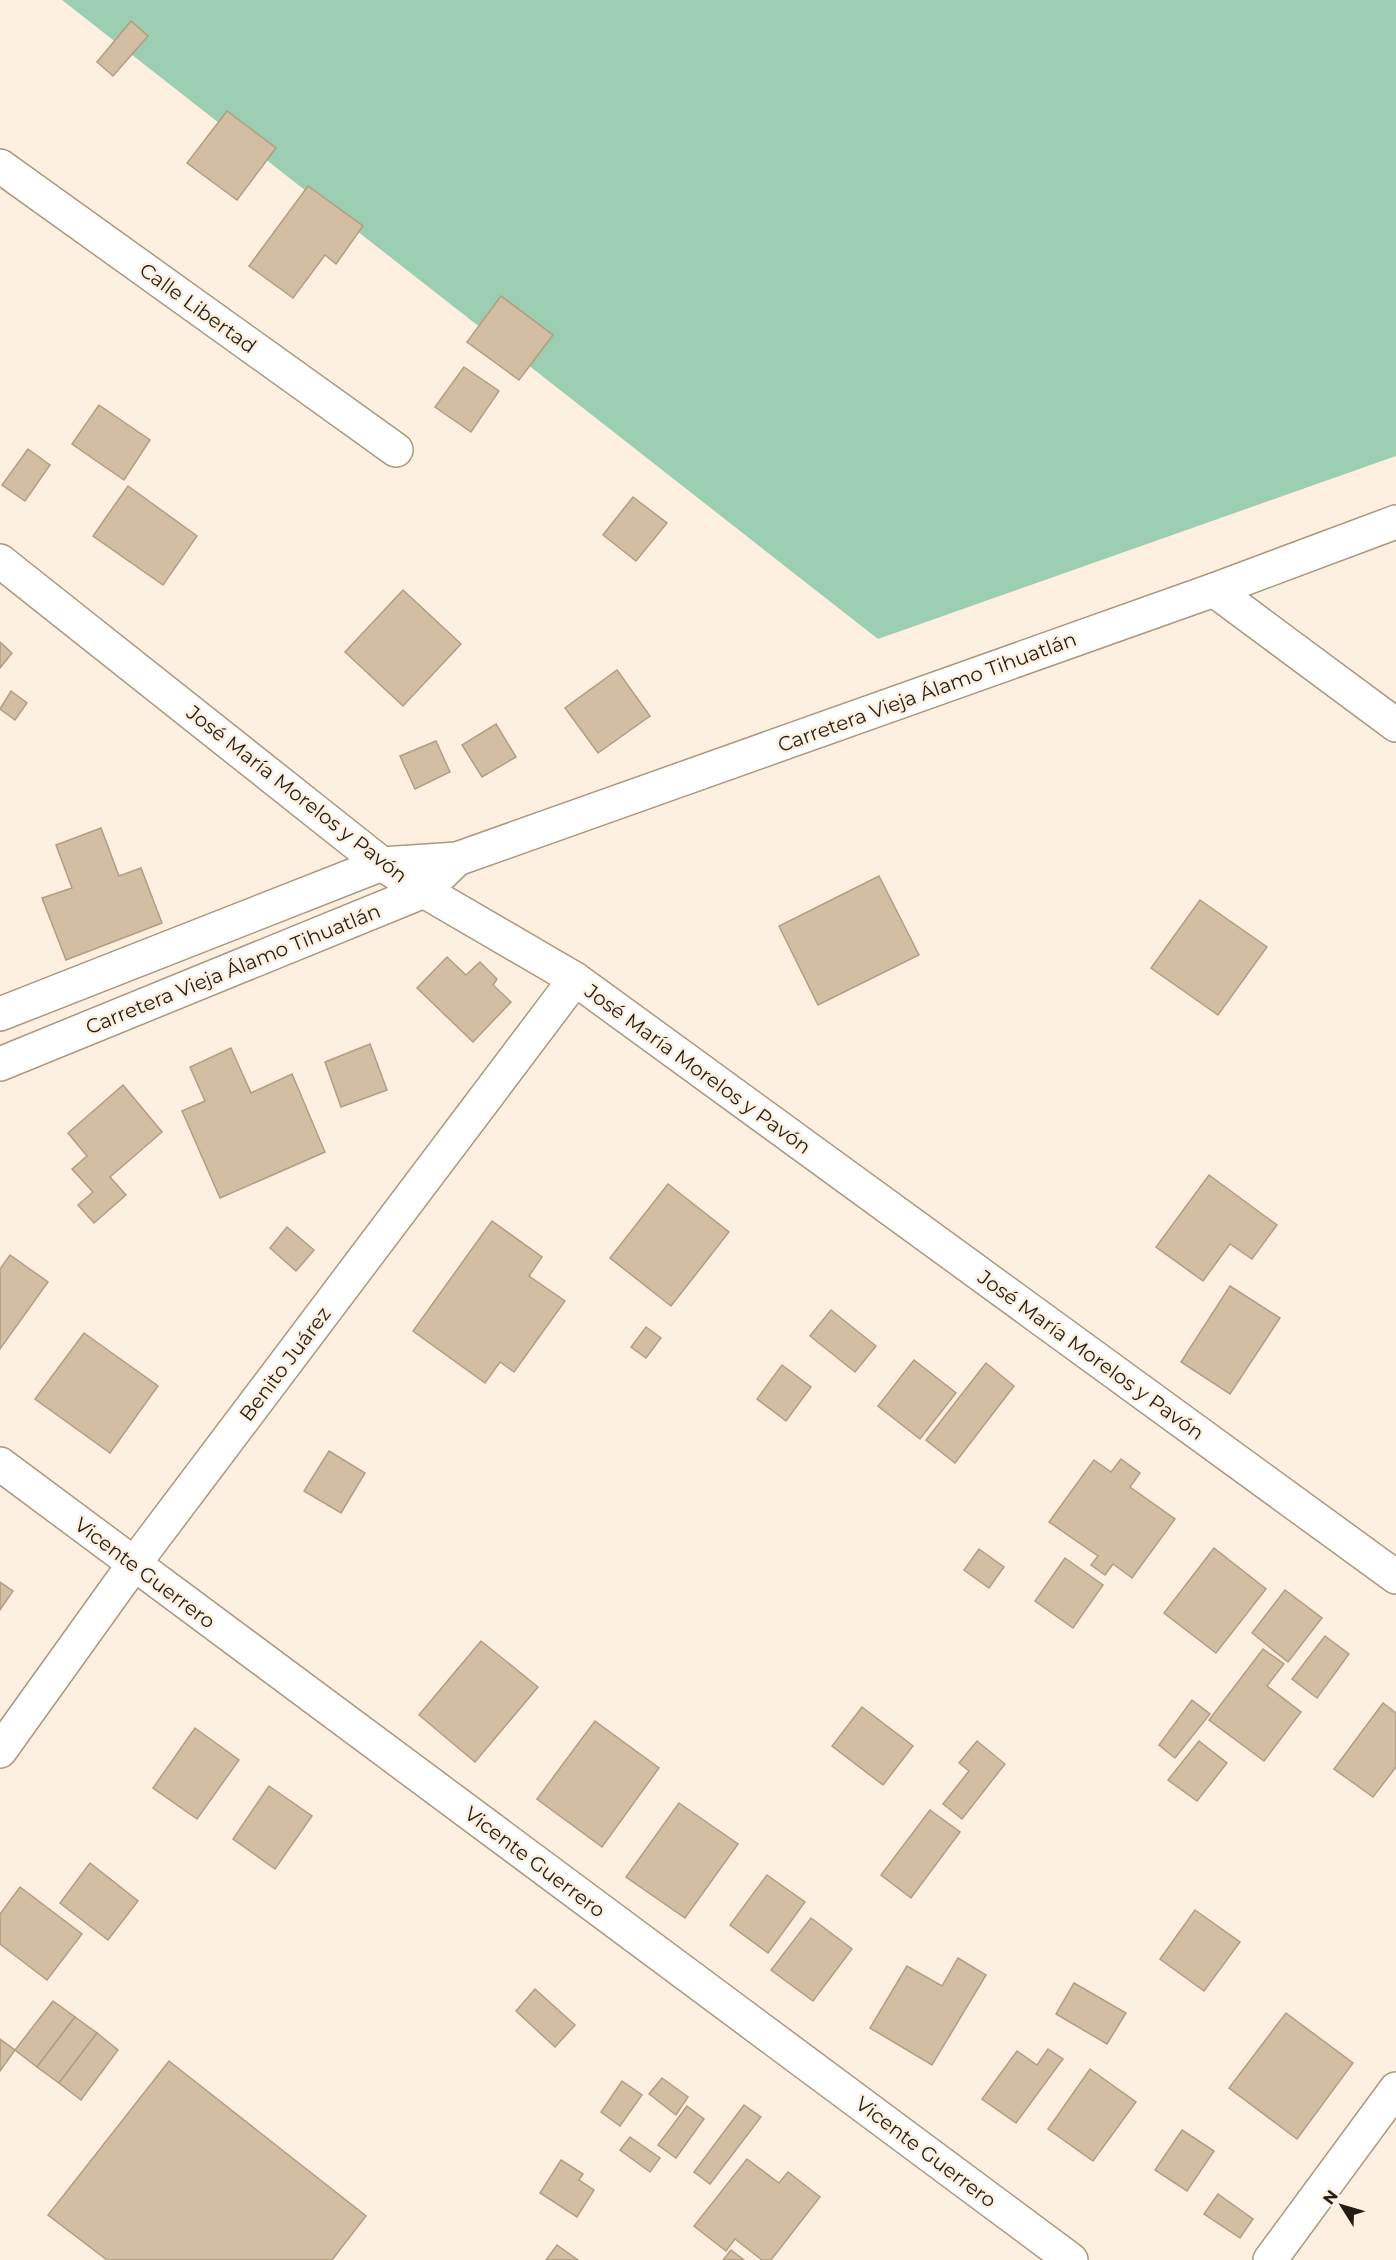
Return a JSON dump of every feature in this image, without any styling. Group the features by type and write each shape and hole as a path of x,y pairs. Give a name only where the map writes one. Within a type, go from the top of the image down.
{"street":[{"name":"Calle Libertad","path":"0,166 396,450"},
{"name":"Carretera Vieja Álamo Tihuatlán","path":"0,1014 382,864 457,859 1214,590 1396,522"},
{"name":"José María Morelos y Pavón","path":"0,561 382,864 575,979 1396,1577"},
{"path":"1214,590 1396,726"},
{"name":"Carretera Vieja Álamo Tihuatlán","path":"0,1064 424,891 457,859"},
{"name":"Benito Juárez","path":"0,1751 134,1564 575,979"},
{"name":"Vicente Guerrero","path":"0,1464 1071,2260"},
{"path":"1270,2260 1396,2089"}],"green space":[{"path":"62,0 1396,0 1396,456 878,639"}],"building":[{"path":"131,21 148,36 113,76 97,62"},
{"path":"227,111 276,148 237,200 187,163"},
{"path":"308,186 363,226 336,264 325,255 293,298 249,266"},
{"path":"501,296 553,335 519,380 467,342"},
{"path":"464,367 499,391 471,432 435,407"},
{"path":"99,405 150,440 124,480 72,444"},
{"path":"28,449 50,465 25,501 2,485"},
{"path":"128,486 197,536 163,585 93,536"},
{"path":"633,497 667,523 636,561 603,535"},
{"path":"403,590 461,644 403,706 345,652"},
{"path":"0,642 12,653 0,668"},
{"path":"617,670 650,716 598,753 565,708"},
{"path":"11,691 27,703 15,720 0,709"},
{"path":"496,724 516,757 482,777 462,745"},
{"path":"436,741 450,772 415,789 400,756"},
{"path":"101,828 119,876 141,868 162,923 66,960 42,898 72,888 56,845"},
{"path":"879,876 919,955 818,1005 779,926"},
{"path":"1200,900 1267,947 1218,1015 1151,968"},
{"path":"447,957 466,975 480,962 497,979 493,985 511,1002 473,1042 417,988"},
{"path":"370,1044 387,1090 341,1107 325,1062"},
{"path":"231,1048 251,1093 292,1074 325,1152 220,1198 182,1111 205,1101 190,1067"},
{"path":"123,1085 162,1132 110,1177 126,1195 94,1223 78,1205 93,1192 72,1169 87,1156 68,1133"},
{"path":"1209,1175 1277,1225 1252,1259 1230,1244 1203,1281 1156,1247"},
{"path":"668,1184 729,1232 671,1306 610,1258"},
{"path":"492,1221 542,1257 529,1276 565,1301 514,1372 500,1362 485,1383 413,1331"},
{"path":"287,1227 314,1250 296,1271 270,1248"},
{"path":"10,1255 48,1282 0,1349 0,1269"},
{"path":"1230,1286 1280,1318 1230,1394 1181,1362"},
{"path":"831,1310 876,1346 855,1372 810,1336"},
{"path":"646,1327 661,1338 646,1358 631,1347"},
{"path":"84,1333 158,1386 110,1453 35,1399"},
{"path":"914,1360 956,1393 920,1439 878,1406"},
{"path":"986,1363 1014,1386 955,1463 926,1440"},
{"path":"782,1365 811,1387 786,1421 757,1399"},
{"path":"329,1451 365,1473 341,1513 304,1491"},
{"path":"1121,1459 1140,1473 1130,1487 1175,1519 1132,1578 1113,1564 1105,1575 1091,1565 1098,1556 1049,1522 1094,1460 1111,1472"},
{"path":"1214,1548 1266,1589 1216,1653 1164,1613"},
{"path":"979,1549 1004,1567 989,1588 964,1570"},
{"path":"1065,1558 1103,1585 1073,1628 1035,1601"},
{"path":"0,1582 13,1591 0,1610"},
{"path":"1285,1590 1322,1618 1288,1662 1252,1633"},
{"path":"1325,1636 1349,1654 1317,1698 1292,1679"},
{"path":"481,1641 538,1687 475,1762 419,1715"},
{"path":"1263,1649 1284,1664 1267,1686 1301,1712 1264,1761 1209,1720"},
{"path":"1192,1700 1210,1714 1175,1758 1159,1745"},
{"path":"1383,1703 1396,1713 1396,1767 1373,1797 1334,1769"},
{"path":"862,1707 913,1746 883,1785 832,1746"},
{"path":"595,1721 659,1768 602,1847 537,1799"},
{"path":"195,1728 239,1760 197,1819 153,1788"},
{"path":"977,1741 1005,1764 962,1819 943,1804 969,1771 959,1763"},
{"path":"1199,1741 1227,1763 1197,1801 1168,1780"},
{"path":"269,1786 312,1816 275,1869 233,1839"},
{"path":"679,1803 738,1844 685,1918 626,1877"},
{"path":"930,1810 960,1832 911,1898 881,1875"},
{"path":"90,1863 138,1901 108,1940 60,1903"},
{"path":"767,1875 805,1902 768,1953 730,1925"},
{"path":"20,1887 82,1934 47,1980 0,1944 0,1914"},
{"path":"1195,1910 1240,1942 1204,1991 1160,1959"},
{"path":"811,1918 852,1949 813,2001 771,1970"},
{"path":"958,1958 986,1975 932,2065 870,2028 907,1966 942,1986"},
{"path":"1074,1983 1126,2013 1107,2044 1056,2014"},
{"path":"535,1989 575,2025 555,2047 516,2011"},
{"path":"53,2001 75,2017 37,2067 15,2050"},
{"path":"1286,2013 1353,2063 1297,2139 1229,2088"},
{"path":"75,2017 97,2033 59,2083 37,2067"},
{"path":"97,2033 118,2050 81,2100 59,2083"},
{"path":"0,2039 15,2050 0,2071"},
{"path":"1048,2049 1063,2059 1016,2123 982,2099 1017,2051 1037,2065"},
{"path":"169,2061 366,2216 332,2260 107,2260 48,2215"},
{"path":"1090,2069 1136,2102 1093,2161 1048,2129"},
{"path":"662,2078 688,2097 676,2115 649,2094"},
{"path":"622,2081 642,2095 620,2126 601,2112"},
{"path":"744,2105 761,2117 710,2184 694,2172"},
{"path":"687,2106 704,2119 676,2158 658,2145"},
{"path":"1182,2130 1214,2151 1187,2191 1155,2170"},
{"path":"630,2137 660,2158 650,2172 620,2150"},
{"path":"747,2159 779,2183 788,2172 820,2197 771,2260 762,2260 735,2239 726,2251 694,2226"},
{"path":"561,2160 583,2174 579,2180 594,2190 577,2217 540,2193"},
{"path":"1218,2194 1253,2219 1240,2238 1204,2214"},
{"path":"557,2245 578,2260 546,2260"},
{"path":"731,2250 744,2260 723,2260"}]}
